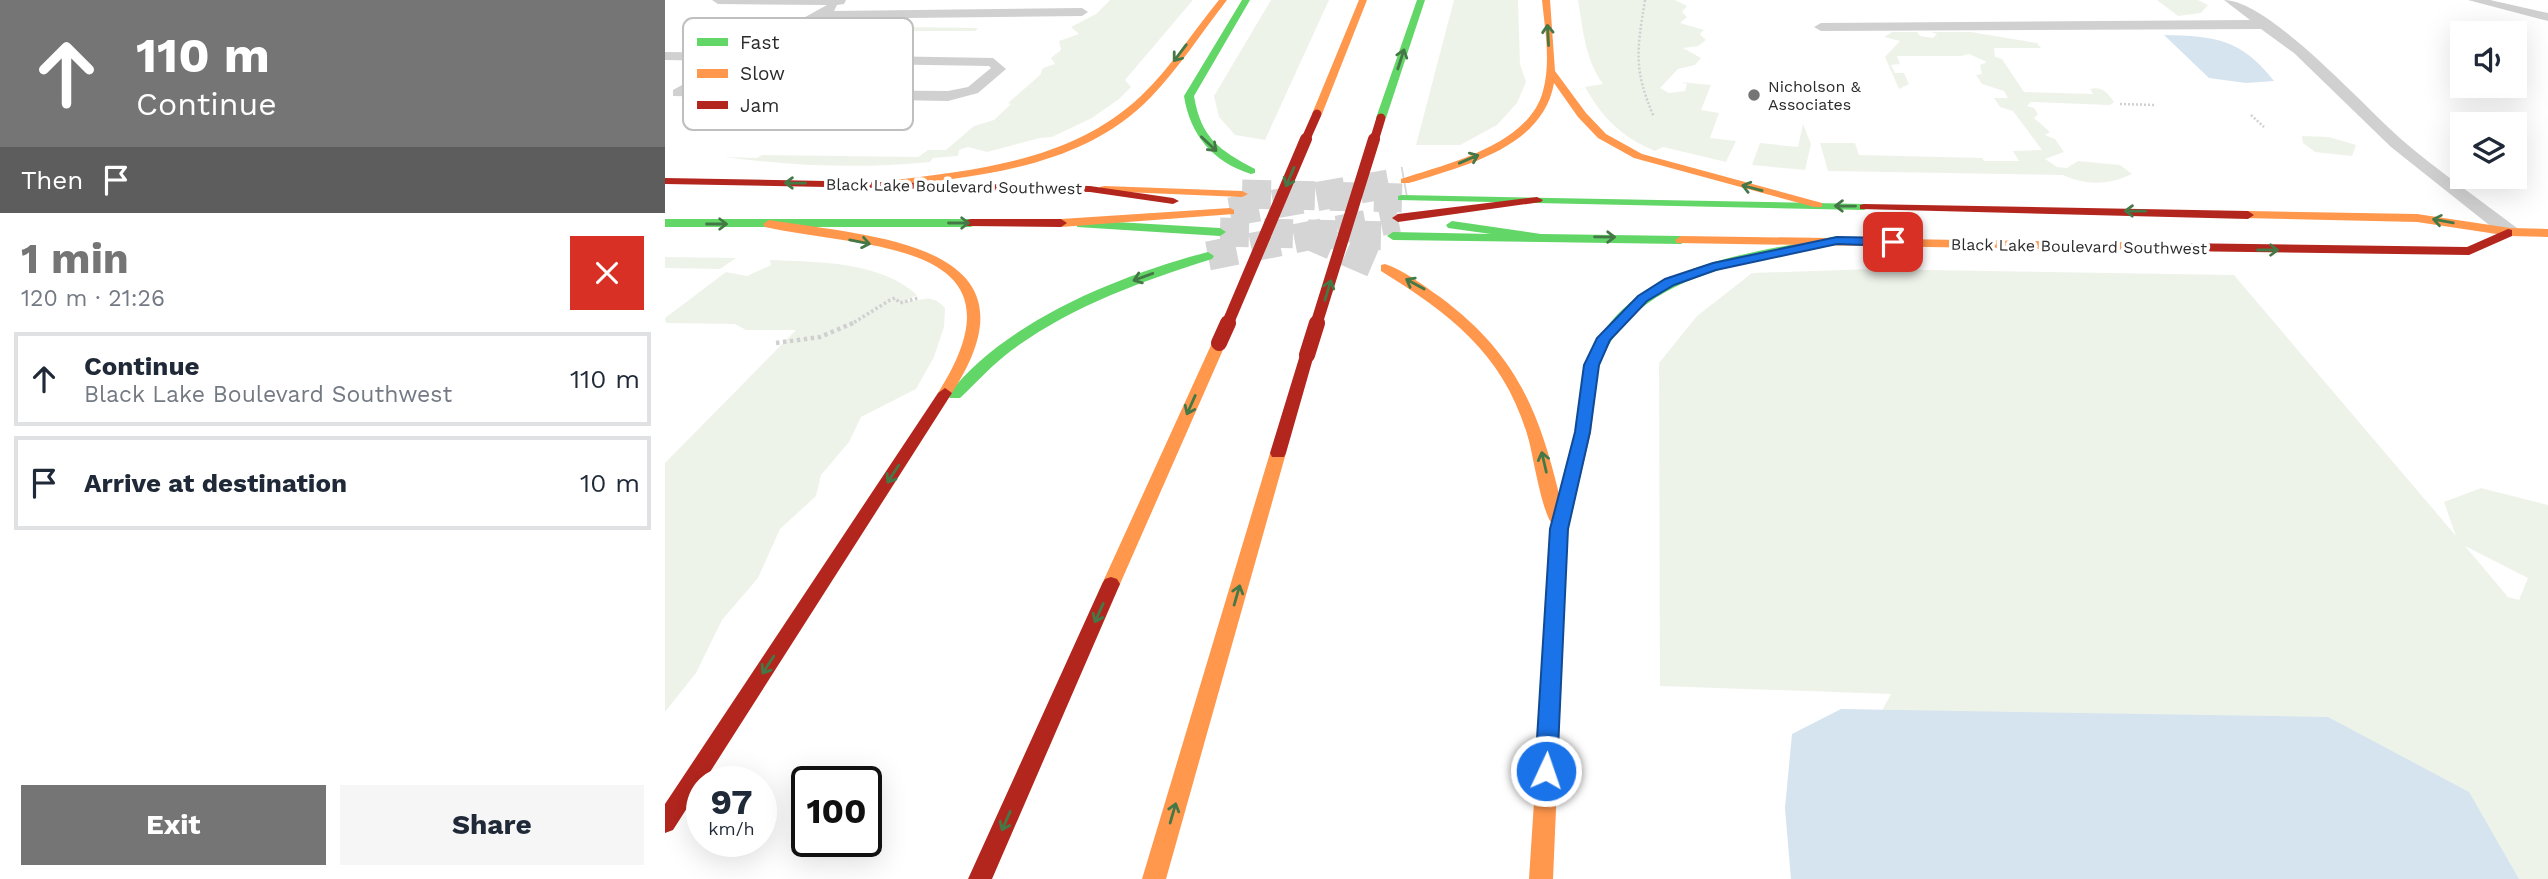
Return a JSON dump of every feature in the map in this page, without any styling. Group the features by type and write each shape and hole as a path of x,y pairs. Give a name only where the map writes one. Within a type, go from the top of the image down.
{"main road":[{"path":"887,184 966,175 1010,166 1103,131 1146,98 1223,0"},
{"path":"1246,0 1189,96 1189,111 1192,125 1204,142 1251,171"},
{"path":"980,879 1219,343 1363,0"},
{"path":"1154,879 1307,355 1421,0"},
{"path":"1405,181 1468,160 1520,129 1540,112 1550,70 1546,0"},
{"path":"1550,70 1582,115 1602,136 1620,147 1663,166 1818,205"},
{"name":"Black Lake Boulevard Southwest","path":"665,181 1242,194"},
{"path":"1061,223 1230,212 1090,189"},
{"name":"Black Lake Boulevard Southwest","path":"1402,198 2417,218 2510,232 2548,233"},
{"path":"1537,200 1398,218 1537,236"},
{"name":"Black Lake Boulevard Southwest","path":"665,223 1061,223 1220,232"},
{"path":"665,823 930,417 967,354 971,295 959,275 938,261 902,250 769,224"},
{"name":"Black Lake Boulevard Southwest","path":"1393,236 1837,240 2200,249 2469,251 2510,232"},
{"path":"1541,879 1559,529 1583,432 1591,365 1604,338 1620,319 1643,299 1670,282 1713,267 1837,240"},
{"path":"930,417 1006,348 1051,319 1142,276 1208,256"},
{"path":"1385,268 1426,290 1469,323 1501,362 1525,401 1539,442 1559,529"}],"lane":[{"path":"718,0 844,1"},
{"path":"2230,0 2299,50 2397,145 2510,232"},
{"path":"2475,0 2548,17"},
{"path":"813,18 844,1"},
{"path":"818,15 1082,12"},
{"path":"1992,25 2002,33 2041,40"},
{"path":"1821,27 2267,25"},
{"path":"665,56 683,56"},
{"path":"913,60 993,62 999,69 973,90 948,96 913,96"}],"path":[{"path":"1620,147 1642,139 1656,122 1643,92 1636,60 1645,0"},
{"path":"2120,104 2156,105"},
{"path":"2251,115 2264,127"},
{"path":"776,343 813,341 860,318 885,301 895,298 906,302 929,294"}],"shaded area":[{"path":"1110,0 1193,0 1125,80 1131,87 1119,99 1092,118 1052,137 987,152 968,147 959,150 958,156 903,164 827,166 724,157 918,157 928,150 946,150 974,126 994,120 1011,104 1008,103 1040,75 1043,68 1055,64 1051,58 1061,50 1059,41 1079,34 1071,27 1096,14"},
{"path":"1271,0 1329,0 1265,140 1235,135 1219,117 1214,96"},
{"path":"1454,0 1518,0 1520,64 1526,82 1517,103 1497,125 1460,145 1416,145"},
{"path":"1578,0 1675,0 1687,6 1682,12 1687,17 1680,23 1704,30 1700,34 1706,40 1698,46 1683,48 1701,58 1695,65 1678,69 1660,88 1669,93 1685,91 1687,84 1681,82 1711,85 1701,110 1719,113 1710,138 1736,141 1726,162 1663,147 1655,151 1633,140 1606,118 1585,87 1603,84 1588,54"},
{"path":"2157,0 2198,0 2208,5 2201,13 2178,16"},
{"path":"913,27 978,28 975,31 913,31"},
{"path":"1892,32 1917,32 1920,36 1933,38 1937,34 1931,32 1971,32 2037,43 2041,48 1994,48 1995,57 2002,59 2024,92 2093,94 2090,89 2098,88 2107,93 2114,102 2110,105 2031,102 2027,106 2034,108 2038,114 2034,118 2050,132 2045,135 2055,139 2064,152 2045,159 2057,167 2067,168 2078,161 2120,165 2132,174 2098,183 2063,175 1828,171 1820,143 1855,143 1859,155 1982,158 1984,161 2019,161 2013,151 2042,150 2013,111 2000,107 1994,98 2008,98 2004,91 1982,84 1976,75 1982,74 1980,65 1987,62 1969,54 1897,56 1900,64 1891,65 1895,73 1904,73 1909,84 1899,89 1885,57 1900,41 1884,37"},
{"path":"2164,35 2213,39 2238,48 2262,67 2274,81 2246,83 2209,78"},
{"path":"1803,124 1811,144 1805,170 1752,165 1760,143 1798,147"},
{"path":"2302,136 2329,137 2356,145 2352,156 2315,152 2303,143"},
{"path":"665,257 736,258 720,269 665,268"},
{"path":"770,260 847,266 885,275 917,295 905,301 930,299 940,303 945,308 944,327 934,357 916,389 861,417 849,442 821,475 816,496 780,529 758,578 722,620 696,673 665,712 665,463 796,330 746,330 735,324 666,323 665,318 726,272 747,276 771,265"},
{"path":"1871,269 2234,275 2456,536 2444,502 2481,488 2548,505 2548,879 2513,879 1872,729 1891,694 1660,686 1659,363 1697,316 1752,273","holes":["2465,546 2528,578 2519,600 2508,597"]},
{"path":"1841,709 2328,717 2469,792 2519,879 1791,879 1785,808 1792,734"}],"tunnel":[{"path":"1230,212 1405,181"},
{"path":"1242,194 1402,198"},
{"path":"1310,236 1398,218"},
{"path":"1220,232 1393,236"},
{"path":"1306,234 1310,236"},
{"path":"1208,256 1310,236"},
{"path":"1310,236 1385,268"}],"traffic: fast":[{"path":"1246,0 1189,96 1195,124 1208,143 1216,151 1251,171"},
{"path":"1381,118 1421,0"},
{"path":"1402,198 1864,207"},
{"path":"665,223 971,223"},
{"path":"1081,224 1220,232"},
{"path":"1452,225 1536,236"},
{"path":"1393,236 1681,240"},
{"path":"1596,354 1615,325 1640,302 1669,284 1735,261 1837,240"},
{"path":"955,395 1000,352 1053,317 1103,293 1208,256"}],"traffic: slow":[{"path":"887,184 991,170 1059,152 1090,138 1120,120 1146,97 1223,0"},
{"path":"1317,114 1363,0"},
{"path":"1405,181 1483,153 1520,132 1534,118 1544,103 1550,78 1551,52 1546,0"},
{"path":"1550,70 1582,115 1602,136 1638,156 1818,205"},
{"path":"1104,189 1242,194"},
{"path":"1061,223 1230,212"},
{"path":"2248,215 2417,218 2510,232 2548,233"},
{"path":"769,224 896,247 942,264 958,275 968,288 973,302 974,318 967,351 945,393"},
{"path":"1681,240 2175,247"},
{"path":"1385,268 1426,293 1459,318 1485,343 1506,370 1522,400 1535,435 1557,520"},
{"path":"1111,584 1219,343"},
{"path":"1541,879 1559,529 1583,432 1591,365 1596,354"},
{"path":"1154,879 1278,453"}],"traffic: jam":[{"path":"1219,343 1317,114"},
{"path":"1307,355 1381,118"},
{"path":"665,181 1090,189"},
{"path":"1090,189 1173,201"},
{"path":"1398,218 1537,200"},
{"path":"1864,207 2248,215"},
{"path":"971,223 1061,223"},
{"path":"2175,247 2469,251 2508,233"},
{"path":"1278,453 1307,355"},
{"path":"665,823 945,393"},
{"path":"980,879 1111,584"}],"place":[{"name":"Nicholson & Associates","path":"1754,95"}],"route":[{"path":"1546,771 1559,529 1583,432 1591,365 1604,338 1620,319 1643,299 1670,282 1713,267 1837,240 1893,242"}]}
